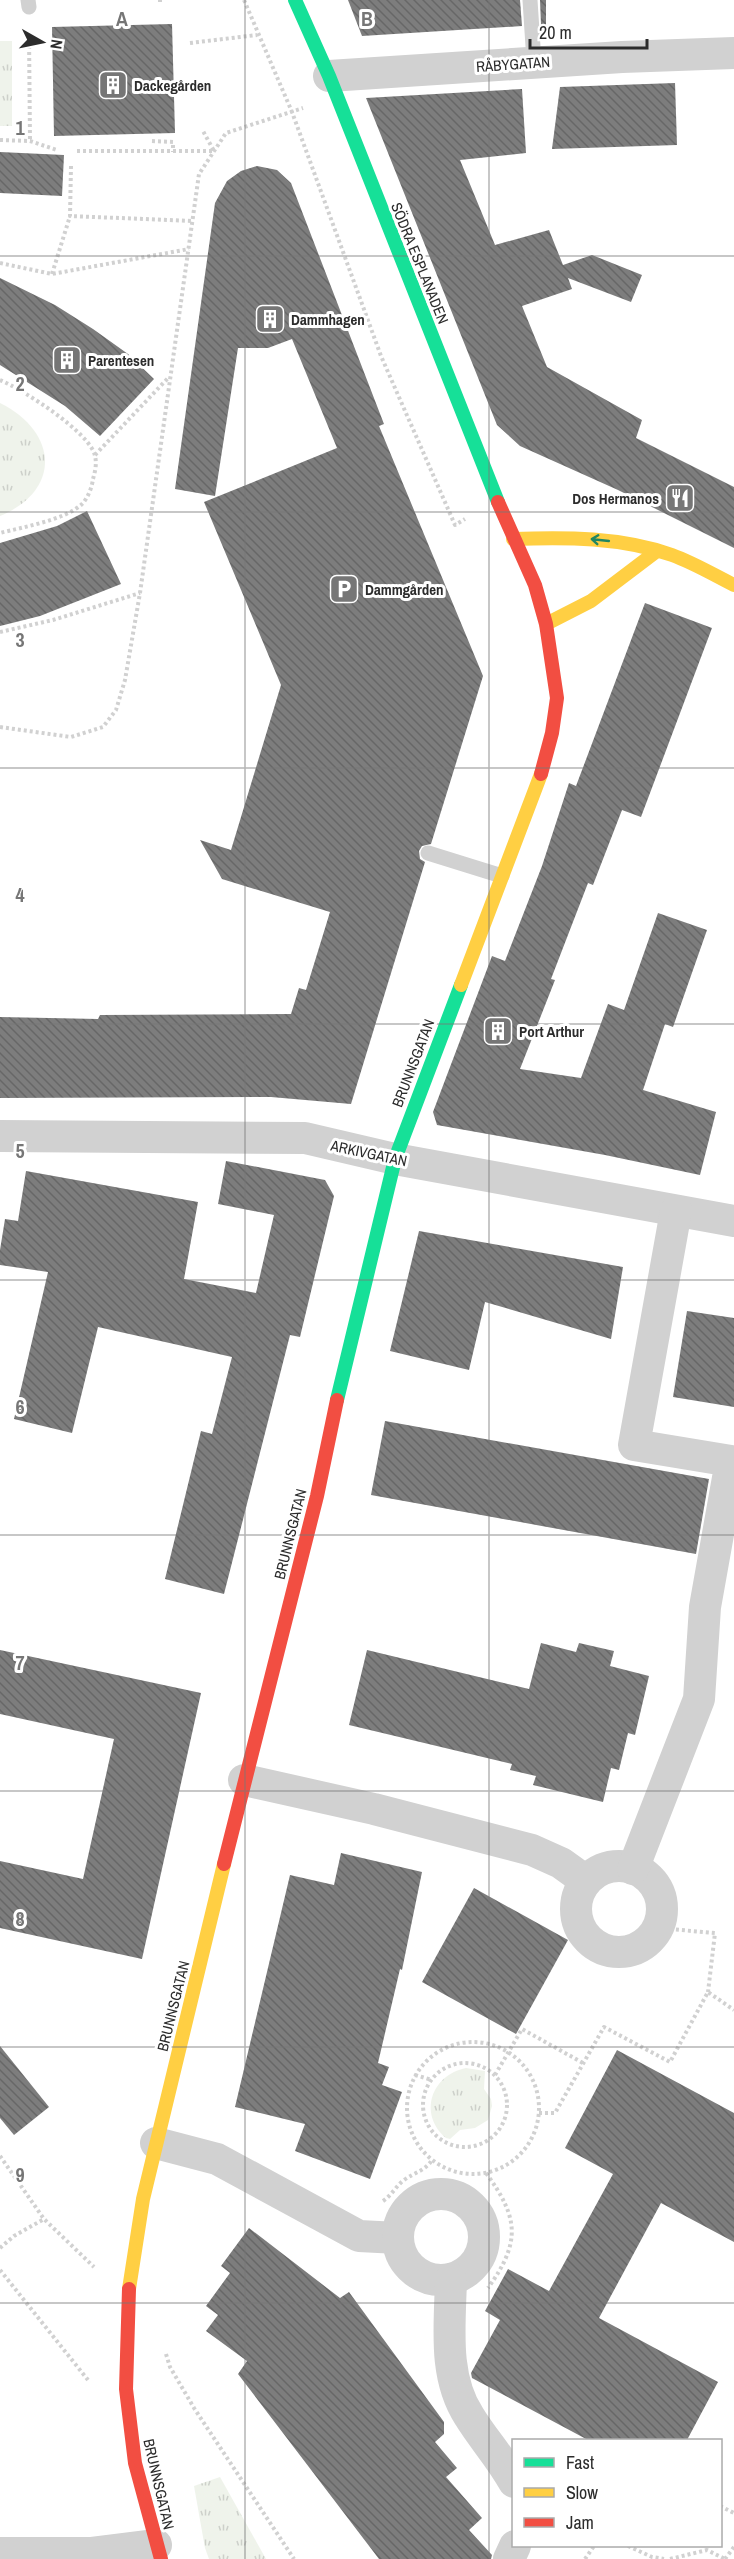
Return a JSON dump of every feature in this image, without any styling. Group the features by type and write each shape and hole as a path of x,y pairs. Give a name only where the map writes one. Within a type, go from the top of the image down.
{"street":[{"name":"SÖDRA ESPLANADEN","path":"295,0 332,86 513,539"},
{"name":"RÅBYGATAN","path":"332,86 534,62 734,53"},
{"path":"513,539 564,536 622,542 673,556 734,585"},
{"name":"BRUNNSGATAN","path":"159,2552 135,2463 126,2389 130,2277 136,2237 156,2143 244,1780 317,1496 336,1403 395,1159 541,774 552,733 557,698 546,624 535,585 513,539"},
{"path":"546,624 591,601 657,551"},
{"name":"ARKIVGATAN","path":"0,1136 305,1138 395,1159 734,1221"},
{"path":"633,1869 699,1699 705,1607 731,1461 634,1445 676,1211"},
{"path":"244,1780 374,1809 532,1850 561,1863 586,1881"},
{"path":"616,1866 633,1869 645,1874 655,1885 662,1914 658,1928 649,1940 637,1949 607,1951 593,1944 583,1934 576,1920 575,1905 586,1881 601,1869 616,1866"},
{"path":"156,2143 217,2159 359,2236 398,2238"},
{"path":"440,2193 455,2195 468,2202 481,2221 484,2243 479,2257 470,2269 451,2279 428,2278 414,2271 404,2260 398,2238 403,2216 412,2204 425,2196 440,2193"},
{"path":"451,2279 449,2353 455,2386 469,2416 512,2480"},
{"path":"0,2553 159,2552"}],"lane":[{"path":"530,0 534,62"},
{"path":"428,853 502,876"}],"path":[{"path":"244,0 261,42"},
{"path":"28,3 30,141"},
{"path":"190,43 258,35"},
{"path":"0,727 71,736 103,727 116,710 124,680 140,592 199,174 226,133 332,86"},
{"path":"203,131 214,151"},
{"path":"0,140 30,141 57,150"},
{"path":"152,141 173,142 173,152"},
{"path":"76,151 214,151"},
{"path":"52,274 70,216 71,166"},
{"path":"70,216 193,221"},
{"path":"0,263 52,274 189,249"},
{"path":"95,455 170,376"},
{"path":"0,380 57,414 88,442 95,455 96,470 91,488 83,503 65,514 0,532"},
{"path":"0,632 53,620 140,592"},
{"path":"538,2113 555,2113 604,2026 670,2062 708,1992 715,1933 658,1928"},
{"path":"708,1992 734,2010"},
{"path":"495,2075 522,2029 584,2063"},
{"path":"479,2042 497,2046 509,2053 527,2069 536,2086 538,2123 531,2141 519,2156 504,2167 486,2173 467,2174 449,2169 432,2160 419,2146 409,2121 409,2092 415,2075 427,2060 443,2049 460,2043 479,2042"},
{"path":"460,2063 479,2065 495,2075 507,2097 504,2121 498,2132 488,2141 477,2146 464,2147 440,2139 426,2120 423,2107 424,2095 432,2080 448,2066 460,2063"},
{"path":"415,2075 432,2080"},
{"path":"0,2156 44,2219 14,2236 0,2248"},
{"path":"379,2203 392,2195 403,2181 426,2169 432,2160"},
{"path":"484,2292 507,2259 512,2235 507,2206 486,2173"},
{"path":"0,2270 94,2388"},
{"path":"241,2478 294,2559"},
{"path":"630,2547 652,2557 664,2559"},
{"path":"670,2559 707,2550 725,2559 734,2547"}],"green space":[{"path":"0,41 12,41 12,126 0,126"},
{"path":"0,403 19,415 33,429 42,445 45,461 43,476 34,491 20,505 0,516"},
{"path":"466,2068 485,2071 484,2089 491,2099 492,2106 488,2120 475,2128 460,2130 450,2139 446,2138 432,2118 432,2097 444,2079"},
{"path":"220,2477 266,2559 209,2559 194,2486"}],"building":[{"path":"348,0 520,0 522,26 362,36"},
{"path":"540,0 546,0 546,25 541,25"},
{"name":"Dackegården","path":"172,24 175,133 54,136 52,27"},
{"path":"675,83 677,145 552,149 560,87"},
{"path":"522,89 526,153 460,160 495,245 549,230 563,265 592,255 642,275 631,302 568,278 572,289 522,306 547,367 642,420 636,438 734,487 734,548 618,490 520,446 497,425 366,98"},
{"path":"0,152 64,155 62,196 0,193"},
{"path":"257,166 277,170 291,183 384,424 379,426 483,676 431,844 422,846 419,851 420,859 425,862 351,1104 271,1097 0,1098 0,1017 98,1019 100,1015 291,1014 299,988 306,990 330,912 222,879 200,840 231,850 281,685 204,502 337,448 292,339 268,348 238,348 215,496 175,489 215,203 227,181 241,171"},
{"name":"Parentesen","path":"0,278 55,305 93,329 128,354 154,379 100,436 65,406 0,365"},
{"path":"87,511 121,584 40,616 0,626 0,543 57,526"},
{"path":"645,603 712,628 641,817 622,810 593,885 588,883 551,979 555,980 520,1069 581,1078 608,1004 624,1010 658,913 707,930 673,1027 665,1024 643,1090 716,1112 700,1175 605,1155 437,1125 433,1112 492,956 505,961 542,866 569,783 576,786"},
{"path":"226,1161 325,1180 334,1196 300,1337 290,1335 224,1594 165,1579 201,1431 212,1434 232,1357 98,1327 72,1433 14,1419 48,1272 0,1265 0,1250 5,1219 18,1221 26,1171 198,1202 184,1279 256,1293 274,1215 218,1204"},
{"path":"419,1231 623,1267 611,1339 485,1302 469,1370 390,1351"},
{"path":"687,1311 734,1318 734,1407 673,1397"},
{"path":"385,1421 709,1479 696,1554 371,1495"},
{"path":"541,1643 576,1652 579,1643 614,1651 610,1666 649,1676 635,1735 628,1733 619,1770 611,1768 603,1802 533,1785 536,1776 510,1770 512,1764 349,1725 367,1650 529,1689"},
{"path":"0,1650 201,1693 142,1959 0,1928 0,1861 83,1879 114,1739 0,1714"},
{"path":"341,1853 422,1872 402,1970 400,1969 378,2063 389,2067 382,2085 402,2092 370,2179 295,2151 305,2124 235,2107 290,1875 334,1885"},
{"path":"474,1888 568,1940 516,2034 422,1982"},
{"path":"0,2046 49,2107 14,2135 0,2118"},
{"path":"617,2050 734,2113 734,2242 661,2203 599,2318 718,2382 688,2439 586,2439 472,2378 471,2373 500,2320 485,2311 508,2269 549,2291 613,2174 565,2148"},
{"path":"249,2228 340,2298 349,2292 444,2422 444,2434 435,2442 457,2468 446,2477 482,2518 469,2530 492,2555 491,2559 379,2559 238,2374 247,2361 206,2331 218,2315 206,2306 230,2273 221,2266"}],"traffic: fast":[{"path":"295,0 329,76 498,502"},
{"path":"337,1400 395,1159 461,985"}],"traffic: slow":[{"path":"513,539 573,538 653,549 696,565 734,585"},
{"path":"546,624 591,601 657,551"},
{"path":"461,985 541,774"},
{"path":"129,2289 143,2199 224,1864"}],"traffic: jam":[{"path":"498,502 535,585 546,624 557,698 552,733 541,774"},
{"path":"224,1864 317,1496 337,1400"},
{"path":"129,2289 126,2389 135,2463 161,2559"}],"place":[{"name":"Dackegården","path":"113,85"},
{"name":"Dammhagen","path":"270,319"},
{"name":"Parentesen","path":"67,360"},
{"name":"Dos Hermanos","path":"680,498"},
{"name":"Dammgården","path":"344,589"},
{"name":"Port Arthur","path":"498,1031"}]}
